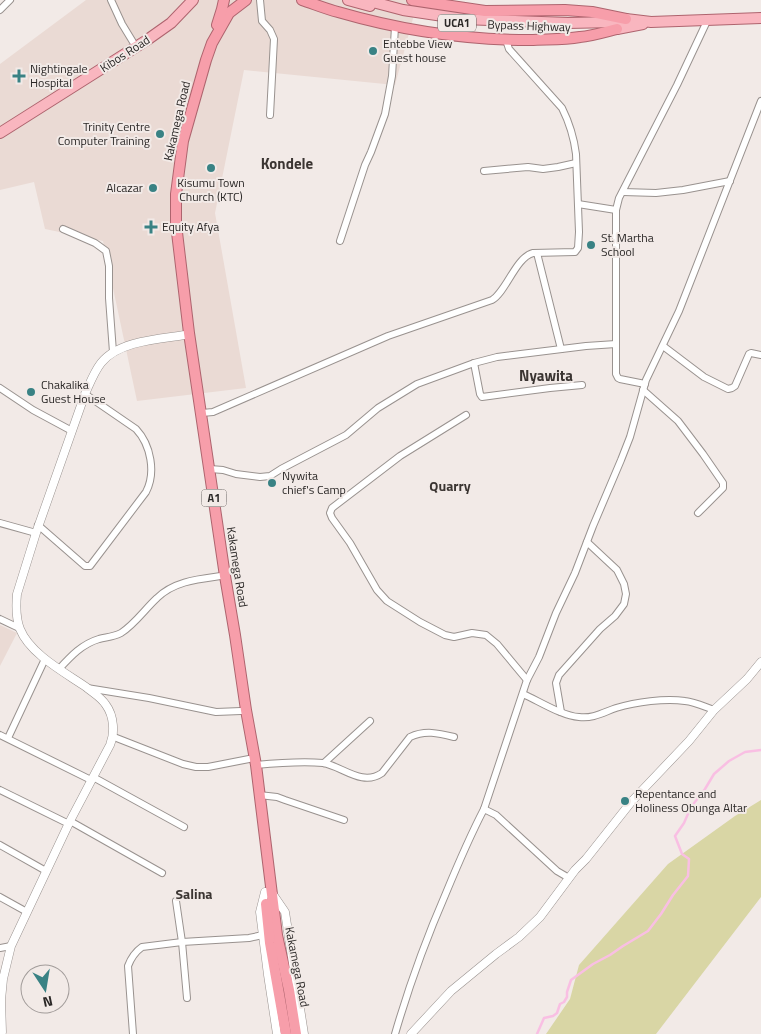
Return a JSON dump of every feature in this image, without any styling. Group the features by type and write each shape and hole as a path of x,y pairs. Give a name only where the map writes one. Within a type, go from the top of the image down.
{"highway":[{"name":"Kakamega Road","path":"224,0 202,60 179,141 172,195 173,236 185,335 241,711 259,796 268,892"},
{"name":"Kakamega Road","path":"246,0 229,13 212,43 206,60 183,142 176,194 176,224 189,334 246,710 268,892 277,935 288,1011 296,1034"},
{"path":"302,0 336,12 396,27 438,34 506,40 564,39 592,36 617,30"},
{"path":"412,0 486,11 565,10 592,12 626,19"},
{"name":"Kakamega Road","path":"286,1034 288,1011"}],"main road":[{"name":"Kibos Road","path":"0,133 171,23 193,0"},
{"name":"Bypass Highway","path":"348,0 401,14 437,21 463,23 568,25 616,22 626,19 651,22 761,18"},
{"name":"Bypass Highway","path":"365,0 403,10 463,19 617,30 651,22"}],"street":[{"path":"0,10 10,0"},
{"path":"111,0 122,24 136,47"},
{"path":"260,0 262,21 270,30 274,39 270,115"},
{"path":"698,512 723,488 723,483 678,421 644,387 618,378 616,374 616,210 619,198 708,20"},
{"path":"340,241 365,165 385,114 392,76 396,27"},
{"path":"202,413 213,412 388,336 492,300 527,255 575,252 577,250 579,242 575,146 566,115 562,108 509,49 506,40"},
{"path":"394,1034 427,939 484,808 527,680 539,657 556,613 575,573 624,452 647,376 679,311 761,101"},
{"path":"484,171 528,167 543,169 576,163"},
{"path":"623,192 656,193 730,181"},
{"path":"578,204 616,210"},
{"path":"63,230 95,243 106,251 109,266 113,352"},
{"path":"537,253 562,349"},
{"path":"4,1033 1,1000 3,979 11,946 69,822 114,736 112,717 108,706 100,697 45,659 30,645 19,628 16,604 17,594 37,529 85,394 102,361 113,352 131,344 185,335"},
{"path":"210,469 260,477 270,476 346,435 378,408 414,386 474,362 497,357 616,344"},
{"path":"663,346 704,377 728,389 736,386 749,354 761,355"},
{"path":"474,362 482,397 582,385"},
{"path":"0,388 33,410 72,431"},
{"path":"0,523 37,529 85,566 90,566 146,492 151,482 152,468 140,433 85,394"},
{"path":"466,415 400,456 332,508 330,513 377,590 387,601 444,635 454,637 472,633 486,635 497,644 527,680"},
{"path":"561,712 556,683 559,676 600,629 615,616 624,604 626,594 624,584 617,570 587,542"},
{"path":"59,669 73,654 85,645 123,632 158,596 178,584 221,576"},
{"path":"0,619 19,628"},
{"path":"8,738 45,659"},
{"path":"411,1034 451,991 519,937 540,917 569,878 632,801 689,741 714,710 761,662"},
{"path":"87,688 149,698 216,712 241,711"},
{"path":"523,694 572,716 596,716 616,708 634,704 675,700 686,701 714,710"},
{"path":"324,763 370,721"},
{"path":"114,736 183,764 196,767 252,762 324,763 360,777 368,778 376,778 382,774 410,737 432,732 454,736"},
{"path":"0,734 184,827"},
{"path":"0,790 69,822 162,872"},
{"path":"259,796 277,797 344,820"},
{"path":"484,808 496,815 557,871 569,878"},
{"path":"0,845 46,871"},
{"path":"277,1034 260,912 268,892 285,912 304,1034"},
{"path":"0,898 27,912"},
{"path":"176,900 187,998"},
{"path":"133,1034 128,966 131,958 137,951 142,948 182,942 249,938 263,935"},
{"path":"0,948 11,946"}],"shaded area":[{"path":"86,0 418,0 395,85 244,70 215,213 246,388 137,401 103,241 45,229 34,182 0,190 0,64"},
{"path":"0,625 17,633 0,666"},
{"path":"761,800 761,897 656,1034 546,1034 570,999 579,965 668,864 735,816"}],"waterway":[{"path":"537,1034 544,1018 557,1013 560,1004 564,1002 571,980 593,964 648,931 688,876 689,859 682,854 675,836 684,823 691,807 714,774 729,761 745,752 761,750"}],"place":[{"name":"Entebbe View Guest house","path":"373,51"},
{"name":"Nightingale Hospital","path":"19,76"},
{"name":"Trinity Centre Computer Training","path":"160,134"},
{"name":"Kisumu Town Church (KTC)","path":"211,168"},
{"name":"Alcazar","path":"153,188"},
{"name":"Equity Afya","path":"151,227"},
{"name":"St. Martha School","path":"591,245"},
{"name":"Chakalika Guest House","path":"31,392"},
{"name":"Nywita chief's Camp","path":"272,483"},
{"name":"Repentance and Holiness Obunga Altar","path":"625,801"}],"district":[{"name":"Kondele","path":"287,164"},
{"name":"Nyawita","path":"546,376"},
{"name":"Quarry","path":"450,486"},
{"name":"Salina","path":"194,894"}]}
